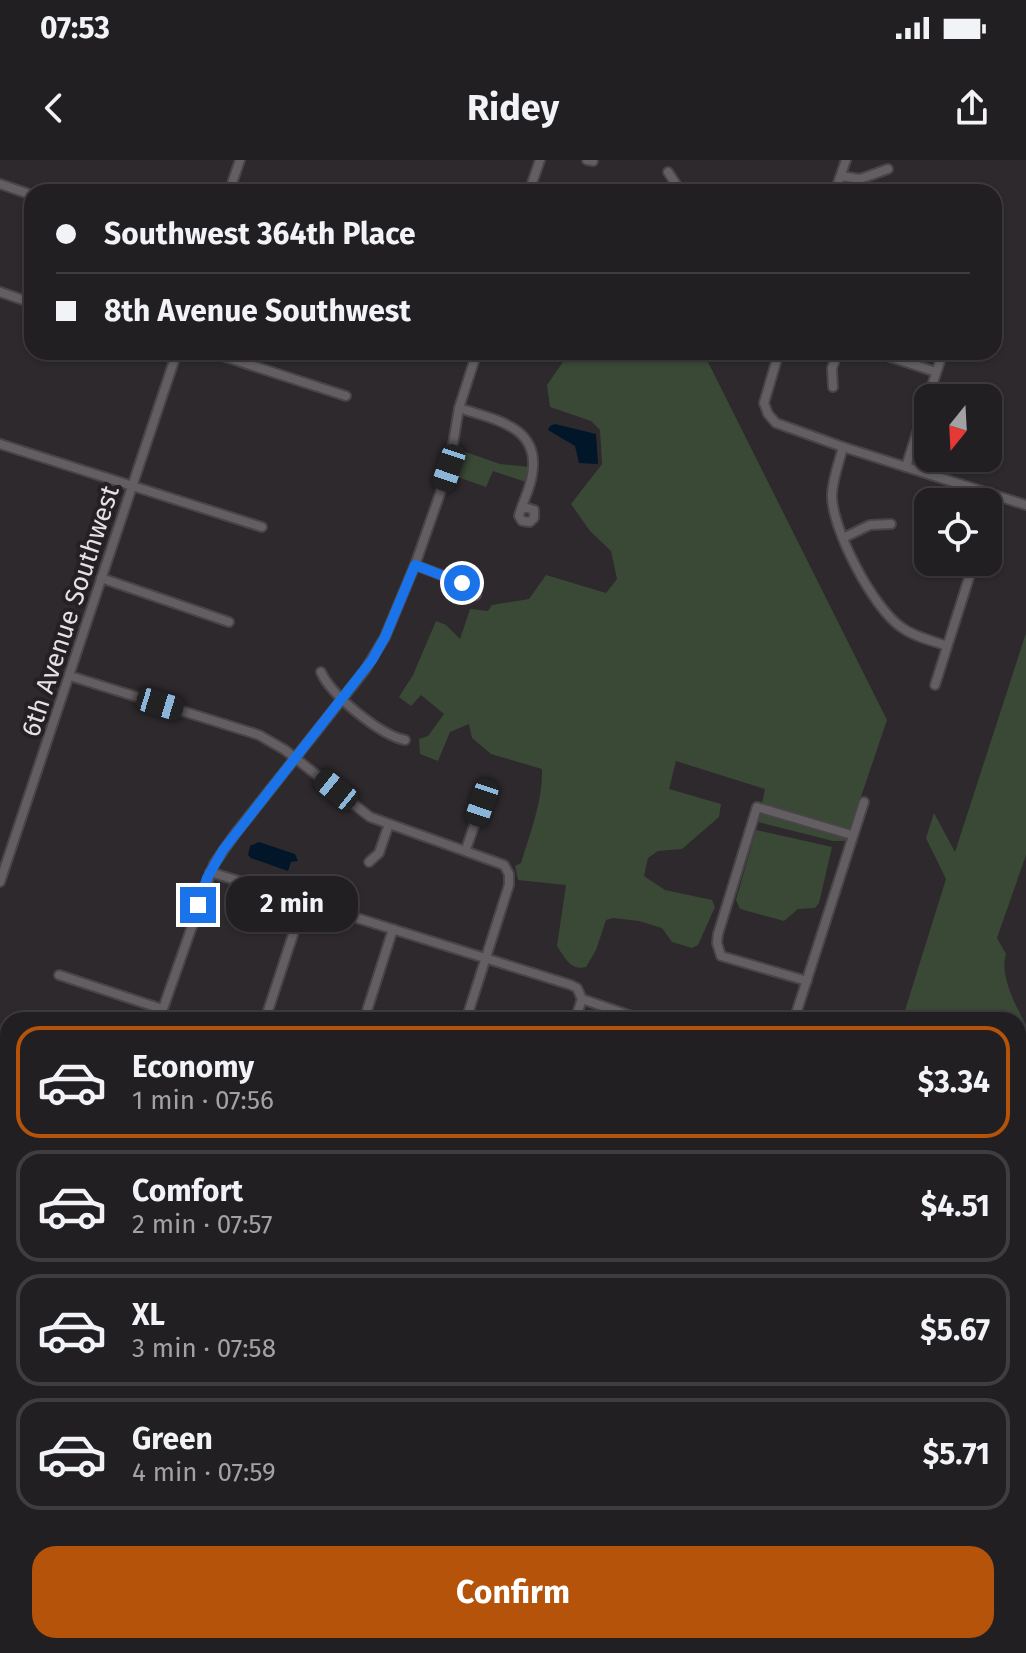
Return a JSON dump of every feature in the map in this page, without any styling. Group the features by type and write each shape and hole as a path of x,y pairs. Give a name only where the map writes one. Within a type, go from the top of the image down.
{"street":[{"path":"232,184 240,160"},
{"path":"532,184 540,160"},
{"path":"838,184 846,160"},
{"path":"841,176 860,179 888,169"},
{"path":"668,172 676,184"},
{"path":"0,184 24,192"},
{"path":"0,292 24,300"},
{"name":"6th Avenue Southwest","path":"0,882 174,360"},
{"path":"235,360 346,396"},
{"path":"161,1012 210,872 235,834 372,660 385,637 415,565 452,456 459,408 474,360"},
{"path":"776,360 764,398 768,414 782,426 970,488"},
{"path":"833,387 831,377 836,360"},
{"path":"899,360 936,372"},
{"path":"932,384 940,360"},
{"path":"459,408 507,425 527,440 533,465 524,507"},
{"path":"906,467 914,442"},
{"path":"0,444 262,527"},
{"path":"843,447 832,500 837,524 871,594 883,612 914,635 947,646"},
{"path":"1002,498 1026,505"},
{"path":"843,538 870,525 891,524"},
{"path":"415,565 465,584 476,595"},
{"path":"935,685 970,576"},
{"path":"101,578 229,622"},
{"path":"321,672 342,700 388,734 405,740"},
{"path":"70,676 259,735 296,757 363,812 389,824 496,860 507,869 509,885 469,1012"},
{"path":"466,849 482,803 491,790"},
{"path":"797,1012 864,802"},
{"path":"807,981 721,956 717,943 757,807 852,835"},
{"path":"369,862 379,853 389,824"},
{"path":"210,872 571,985 577,988 582,999 578,1012"},
{"path":"268,1012 304,901"},
{"path":"367,1012 393,929"},
{"path":"59,975 162,1009"},
{"path":"582,999 620,1012"}],"green space":[{"path":"564,360 707,360 887,720 846,841 833,841 758,822 765,789 676,761 669,789 721,804 719,817 682,849 658,851 648,858 644,876 665,890 712,900 715,907 698,945 692,948 672,942 662,928 613,918 606,920 596,950 586,967 581,968 569,962 557,946 566,885 518,880 515,866 521,863 535,817 542,769 491,754 472,738 469,724 450,732 438,761 420,754 419,739 428,736 444,714 421,695 411,706 399,697 413,675 436,621 446,625 460,639 470,609 488,611 492,605 529,599 546,575 606,593 617,579 611,551 590,531 571,504 602,464 600,430 591,421 550,407 547,385"},
{"path":"457,449 500,464 530,467 526,482 493,471 486,487 452,475"},
{"path":"1026,633 1026,855 997,938 1006,954 1005,971 1020,1012 904,1012 946,879 926,838 934,813 955,852"},
{"path":"756,830 832,847 819,903 815,908 798,909 784,921 740,909 736,900"}],"water":[{"path":"555,424 596,434 598,464 579,463 575,446 548,430"},
{"path":"259,842 295,854 298,861 291,862 288,871 251,858 248,855 250,846"}],"route":[{"path":"198,905 207,878 223,850 372,660 415,565 462,583"}]}
